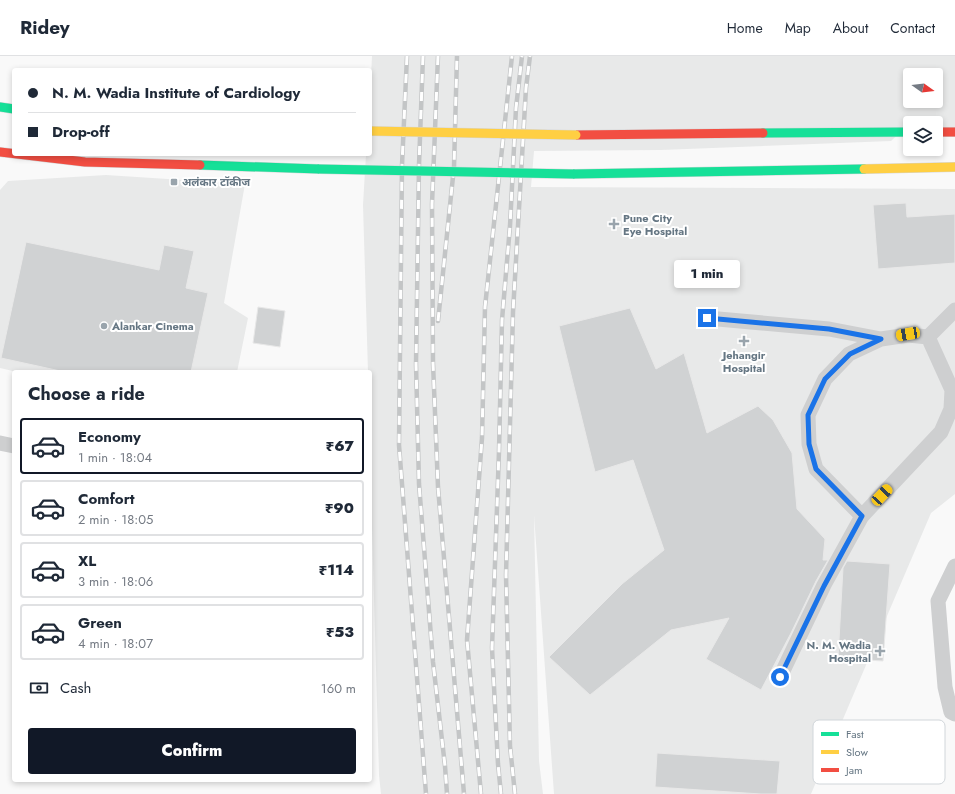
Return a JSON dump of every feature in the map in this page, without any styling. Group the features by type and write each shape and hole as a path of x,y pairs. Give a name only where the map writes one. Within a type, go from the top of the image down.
{"main road":[{"path":"0,107 12,109"},
{"path":"372,131 576,135 903,132"},
{"path":"943,132 955,132"},
{"path":"0,152 12,153"},
{"path":"34,156 85,162 319,169 573,174 955,167"}],"lane":[{"path":"928,337 955,310"},
{"path":"707,318 829,329 881,339"},
{"path":"862,516 816,469 809,444 808,415 825,379 850,354 881,339 908,334 928,337"},
{"path":"780,677 824,586 862,516 941,432 951,409 952,390 928,337"},
{"path":"0,443 12,446"},
{"path":"955,566 938,601 945,687 951,712 955,714"}],"shaded area":[{"path":"372,56 955,56 955,137 943,128 943,116 903,116 903,130 891,141 661,150 534,151 531,187 955,189 955,494 931,513 843,720 813,720 813,784 815,784 811,794 554,794 534,515 539,761 543,794 381,794 379,775 372,528 372,370 368,370 363,205 366,156 372,156"},
{"path":"106,175 245,184 224,303 248,318 237,370 12,371 0,368 0,190 8,181"}],"building":[{"path":"906,203 907,217 955,214 955,263 878,269 873,205"},
{"name":"Alankar Cinema","path":"26,242 159,270 164,245 194,251 186,288 208,293 191,370 56,370 1,358"},
{"path":"258,307 285,311 280,347 253,343"},
{"path":"630,308 656,369 684,353 707,433 758,406 773,420 792,453 797,509 825,539 823,560 828,560 761,690 706,659 729,618 671,630 590,695 549,657 622,584 664,550 633,460 595,472 559,326"},
{"path":"847,561 890,564 883,661 838,658 843,568"},
{"path":"657,753 780,761 777,794 655,787"}],"railway":[{"path":"407,56 402,165 399,445 426,794"},
{"path":"423,56 419,165 416,364 419,484 433,662 447,794"},
{"path":"438,56 432,204 433,363 438,487 464,794"},
{"path":"438,321 454,167 457,56"},
{"path":"481,794 467,640 482,438 485,307 512,56"},
{"path":"501,794 492,648 502,320 510,226 516,108 522,56"},
{"path":"515,794 510,746 506,575 513,312 526,88 530,56"}],"traffic: fast":[{"path":"0,107 12,109"},
{"path":"763,133 903,132"},
{"path":"200,165 319,169"},
{"path":"319,169 573,174"},
{"path":"573,174 864,169"}],"traffic: slow":[{"path":"372,131 576,135"},
{"path":"864,169 955,167"}],"traffic: jam":[{"path":"943,132 955,132"},
{"path":"576,135 763,133"},
{"path":"0,152 12,153"},
{"path":"34,156 85,162 200,165"}],"place":[{"name":"अलंकार टॉकीज","path":"174,182"},
{"name":"Pune City Eye Hospital","path":"614,224"},
{"name":"Alankar Cinema","path":"104,326"},
{"name":"Jehangir Hospital","path":"744,341"},
{"name":"N. M. Wadia Hospital","path":"880,651"}],"route":[{"path":"707,318 829,329 881,339 850,354 825,379 808,415 809,444 816,469 862,516 824,586 780,677"}]}
